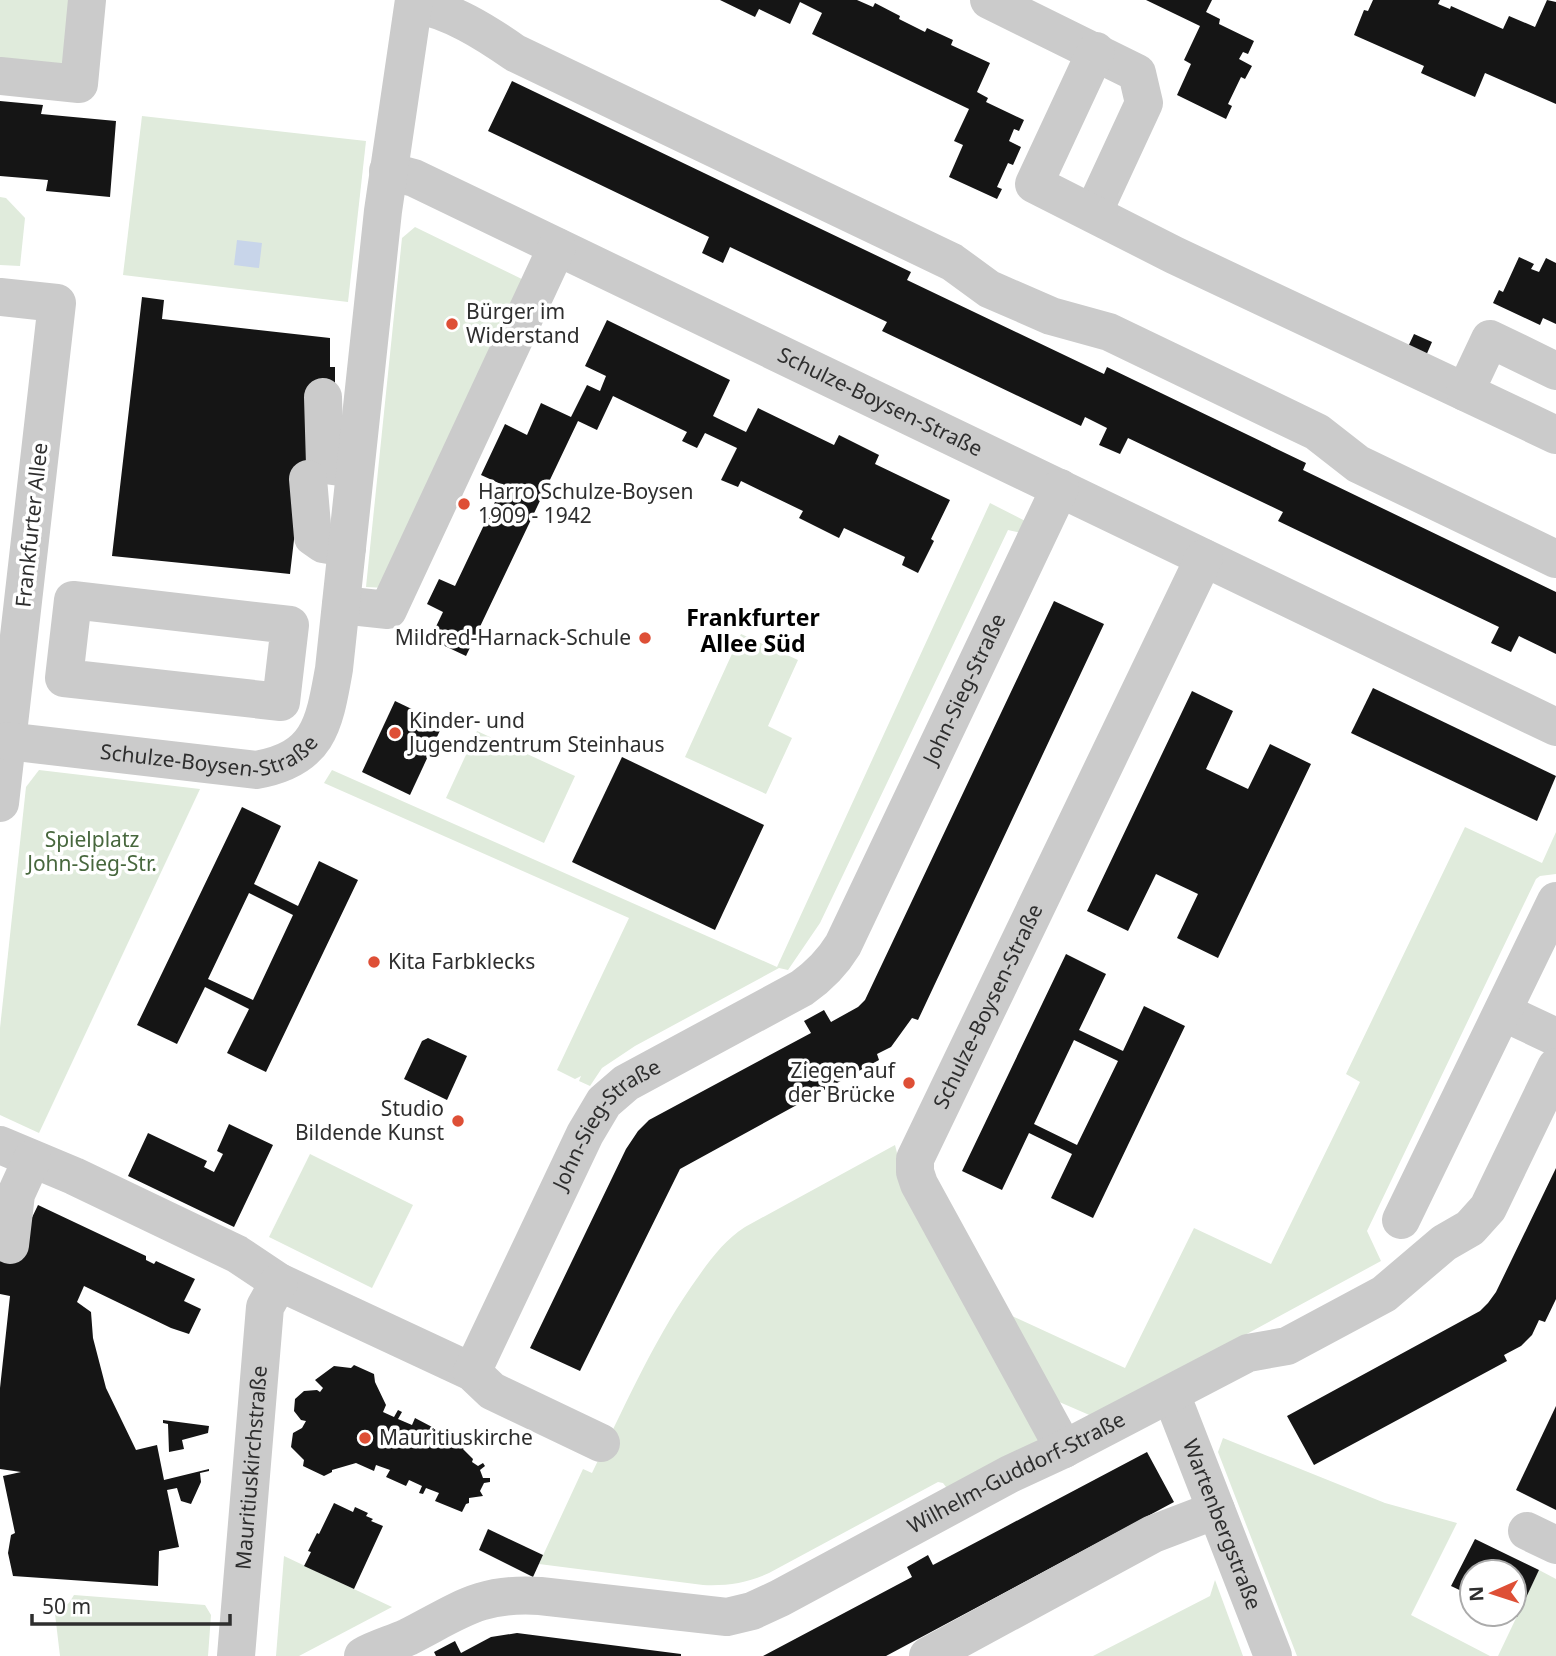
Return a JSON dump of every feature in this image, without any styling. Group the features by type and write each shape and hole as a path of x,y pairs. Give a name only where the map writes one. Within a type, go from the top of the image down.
{"street":[{"path":"0,76 79,84 88,0"},
{"path":"989,0 1137,73 1144,103 1093,213"},
{"path":"414,2 485,32 515,53 952,262 989,289 1051,316 1109,332 1317,432 1359,464 1556,559"},
{"name":"Schulze-Boysen-Straße","path":"7,741 256,770 291,760 311,744 326,715 334,670 388,171 414,2"},
{"path":"1096,51 1034,184 1174,255 1556,435"},
{"name":"Schulze-Boysen-Straße","path":"388,171 414,178 1556,727"},
{"path":"341,605 388,610 557,247"},
{"name":"Frankfurter Allee","path":"0,297 57,303 0,803"},
{"path":"1465,392 1490,339 1556,371"},
{"path":"323,397 324,465 355,469"},
{"path":"308,479 313,537 323,544 347,548"},
{"name":"John-Sieg-Straße","path":"472,1372 589,1126 604,1102 626,1083 802,988 835,958 1060,488"},
{"name":"Schulze-Boysen-Straße","path":"1064,1450 919,1184 915,1159 1204,558"},
{"path":"73,600 290,625 285,664 281,702 64,678 73,600"},
{"path":"19,632 69,638"},
{"path":"285,664 334,670"},
{"path":"1401,1220 1556,901"},
{"path":"1503,1013 1556,1037"},
{"name":"Wilhelm-Guddorf-Straße","path":"363,1656 405,1638 466,1606 493,1597 515,1594 708,1616 739,1615 780,1598 1010,1475 1064,1450 1248,1353 1287,1346 1384,1294 1444,1243 1470,1228 1488,1208 1556,1067"},
{"path":"10,1245 16,1194 16,1152 74,1176 237,1254 279,1282 472,1372 492,1391 601,1443"},
{"name":"Mauritiuskirchstraße","path":"236,1656 265,1307 279,1282"},
{"name":"Wartenbergstraße","path":"1171,1394 1273,1656"},
{"path":"928,1656 1153,1534 1216,1510"}],"green space":[{"path":"0,0 79,0 67,66 0,69"},
{"path":"142,116 366,141 348,302 123,275"},
{"path":"0,197 6,198 25,218 20,266 0,265"},
{"path":"415,227 534,285 387,588 366,587 402,238"},
{"path":"990,503 1031,524 1022,533 1008,530 820,923 788,970 779,968 635,1046 602,1068 590,1086 579,1081 581,1076 575,1079 557,1070 629,918 324,783 332,770 777,967"},
{"path":"741,634 798,660 768,726 792,738 766,794 685,757"},
{"path":"477,731 575,776 544,843 446,798"},
{"name":"Spielplatz John-Sieg-Str.","path":"39,770 200,789 39,1133 0,1115 0,1028 26,787"},
{"path":"1465,827 1542,863 1556,832 1556,874 1536,879 1367,1231 1381,1261 1094,1417 1057,1401 1010,1315 1125,1368 1194,1228 1271,1264 1360,1082 1346,1074"},
{"path":"895,1145 899,1161 1047,1436 949,1491 943,1483 938,1482 769,1573 753,1579 729,1584 703,1585 539,1564 583,1469 592,1473 663,1332 715,1254 745,1227"},
{"path":"310,1154 413,1205 372,1288 269,1237"},
{"path":"1223,1438 1385,1503 1457,1523 1411,1615 1490,1656 1297,1656 1218,1452"},
{"path":"284,1556 392,1607 299,1656 276,1656"},
{"path":"1539,1570 1556,1579 1556,1656 1498,1656 1511,1628 1528,1628 1528,1593"},
{"path":"1215,1580 1243,1656 1093,1656 1210,1596"},
{"path":"74,1595 205,1605 211,1615 208,1656 60,1656 55,1614 69,1603"}],"water":[{"path":"237,240 262,243 259,268 234,265"}],"building":[{"path":"720,0 857,0 873,7 875,3 925,32 927,28 953,40 951,45 990,63 977,92 988,98 986,102 1024,120 1019,131 1014,129 1009,141 1021,147 1013,165 1008,163 997,187 1002,189 997,199 949,177 963,145 954,141 969,109 812,34 822,13 800,2 790,24 759,9 755,17"},
{"path":"1146,0 1212,0 1206,12 1220,19 1219,24 1254,41 1248,54 1243,52 1239,59 1252,66 1245,79 1241,77 1228,104 1232,106 1226,119 1177,95 1191,64 1184,60 1200,26"},
{"path":"1373,0 1440,0 1438,4 1450,9 1451,6 1503,29 1509,16 1535,27 1547,0 1556,2 1556,104 1485,73 1475,97 1421,73 1424,66 1354,35 1364,10 1368,11"},
{"path":"512,81 911,272 907,280 1104,374 1107,367 1306,463 1303,470 1556,592 1556,654 1519,636 1511,652 1491,643 1499,627 1278,521 1283,512 1128,438 1120,454 1099,445 1107,428 1085,417 1081,426 882,331 887,322 730,247 723,263 702,253 709,237 488,131"},
{"path":"0,101 43,105 41,114 116,121 110,197 46,191 48,180 0,176"},
{"path":"1519,257 1534,264 1531,269 1539,272 1546,258 1556,263 1556,324 1543,318 1540,325 1493,303 1499,290 1503,292"},
{"path":"142,297 164,300 162,319 330,338 330,367 335,367 335,393 317,475 299,497 290,574 112,556"},
{"path":"607,320 730,380 713,416 746,432 758,408 834,445 839,435 879,455 875,464 950,500 918,573 902,565 905,557 844,528 839,538 799,518 803,511 741,481 738,487 721,480 737,448 705,433 697,448 682,441 687,432 613,396 597,430 578,421 466,656 430,639 443,612 427,604 439,579 455,586 503,485 481,475 505,424 527,435 541,403 571,417 587,385 600,391 606,376 585,366"},
{"path":"1414,334 1432,342 1425,358 1407,349"},
{"path":"1054,601 1104,624 918,1020 912,1018 891,1047 877,1054 879,1060 680,1169 580,1371 530,1348 626,1149 638,1131 649,1120 811,1033 804,1021 824,1010 831,1022 865,1000"},
{"path":"1373,688 1556,776 1537,821 1351,733"},
{"path":"1192,691 1233,711 1206,769 1248,789 1270,744 1311,764 1218,958 1177,938 1198,894 1156,874 1128,931 1087,911"},
{"path":"395,701 443,724 410,795 362,772"},
{"path":"622,757 764,825 715,930 572,862"},
{"path":"242,807 281,826 254,884 298,906 319,861 358,880 266,1072 227,1053 249,1009 205,987 177,1044 137,1025","holes":["249,893 293,915 253,1000 208,979"]},
{"path":"1066,954 1106,974 1079,1030 1123,1051 1144,1006 1185,1026 1093,1218 1051,1198 1072,1154 1029,1133 1002,1190 962,1171","holes":["1074,1040 1118,1061 1077,1145 1034,1124"]},
{"path":"428,1038 467,1056 447,1100 404,1079 422,1041"},
{"path":"229,1124 273,1145 234,1227 128,1176 148,1133 207,1161 204,1167 214,1172 223,1154 217,1151"},
{"path":"1556,1168 1556,1299 1545,1322 1539,1320 1532,1335 1521,1346 1504,1355 1507,1361 1314,1465 1287,1416 1480,1311 1496,1292"},
{"path":"38,1205 146,1256 146,1260 154,1264 156,1261 195,1279 184,1301 201,1309 189,1334 84,1286 77,1302 91,1312 93,1338 106,1388 136,1450 157,1445 164,1480 209,1469 200,1473 201,1482 191,1504 181,1501 177,1488 167,1490 179,1547 159,1551 158,1586 13,1576 8,1553 11,1535 15,1533 3,1476 21,1472 0,1469 0,1388 10,1296 0,1294 0,1250 16,1251"},
{"name":"Mauritiuskirche","path":"354,1365 374,1374 386,1405 383,1412 394,1417 398,1410 402,1412 398,1419 412,1425 415,1418 434,1428 431,1435 443,1440 446,1433 450,1435 447,1442 458,1447 462,1441 466,1442 463,1449 473,1459 472,1462 478,1466 483,1463 485,1466 480,1470 483,1478 490,1478 490,1482 484,1483 480,1491 483,1496 469,1498 469,1503 462,1512 435,1501 439,1493 426,1488 423,1494 419,1493 422,1486 409,1480 406,1486 386,1477 390,1470 376,1465 374,1471 356,1463 332,1470 324,1476 303,1466 304,1460 291,1447 293,1433 302,1428 306,1421 301,1420 294,1411 295,1399 304,1391 320,1392 323,1388 315,1380 334,1366 351,1368"},
{"path":"1556,1406 1556,1510 1516,1490"},
{"path":"163,1420 209,1426 208,1433 182,1440 184,1449 169,1452 168,1424 163,1423"},
{"path":"1147,1452 1174,1502 886,1656 763,1656 912,1577 907,1567 928,1555 933,1565"},
{"path":"334,1503 353,1512 355,1507 368,1513 366,1516 373,1519 371,1521 383,1526 354,1589 304,1566 311,1552 308,1551"},
{"path":"488,1529 543,1555 533,1577 479,1550"},
{"path":"1475,1539 1514,1558 1465,1558"},
{"path":"1528,1565 1539,1570 1528,1594"},
{"path":"1458,1572 1458,1589 1451,1586"},
{"path":"517,1633 681,1656 436,1656 434,1652 455,1641 461,1653 491,1637"}],"place":[{"name":"Bürger im Widerstand","path":"452,324"},
{"name":"Harro Schulze-Boysen 1909 - 1942","path":"464,504"},
{"name":"Mildred-Harnack-Schule","path":"645,638"},
{"name":"Kinder- und Jugendzentrum Steinhaus","path":"395,733"},
{"name":"Kita Farbklecks","path":"374,962"},
{"name":"Ziegen auf der Brücke","path":"909,1083"},
{"name":"Studio Bildende Kunst","path":"458,1121"},
{"name":"Mauritiuskirche","path":"365,1438"}],"district":[{"name":"Frankfurter Allee Süd","path":"753,631"}]}
